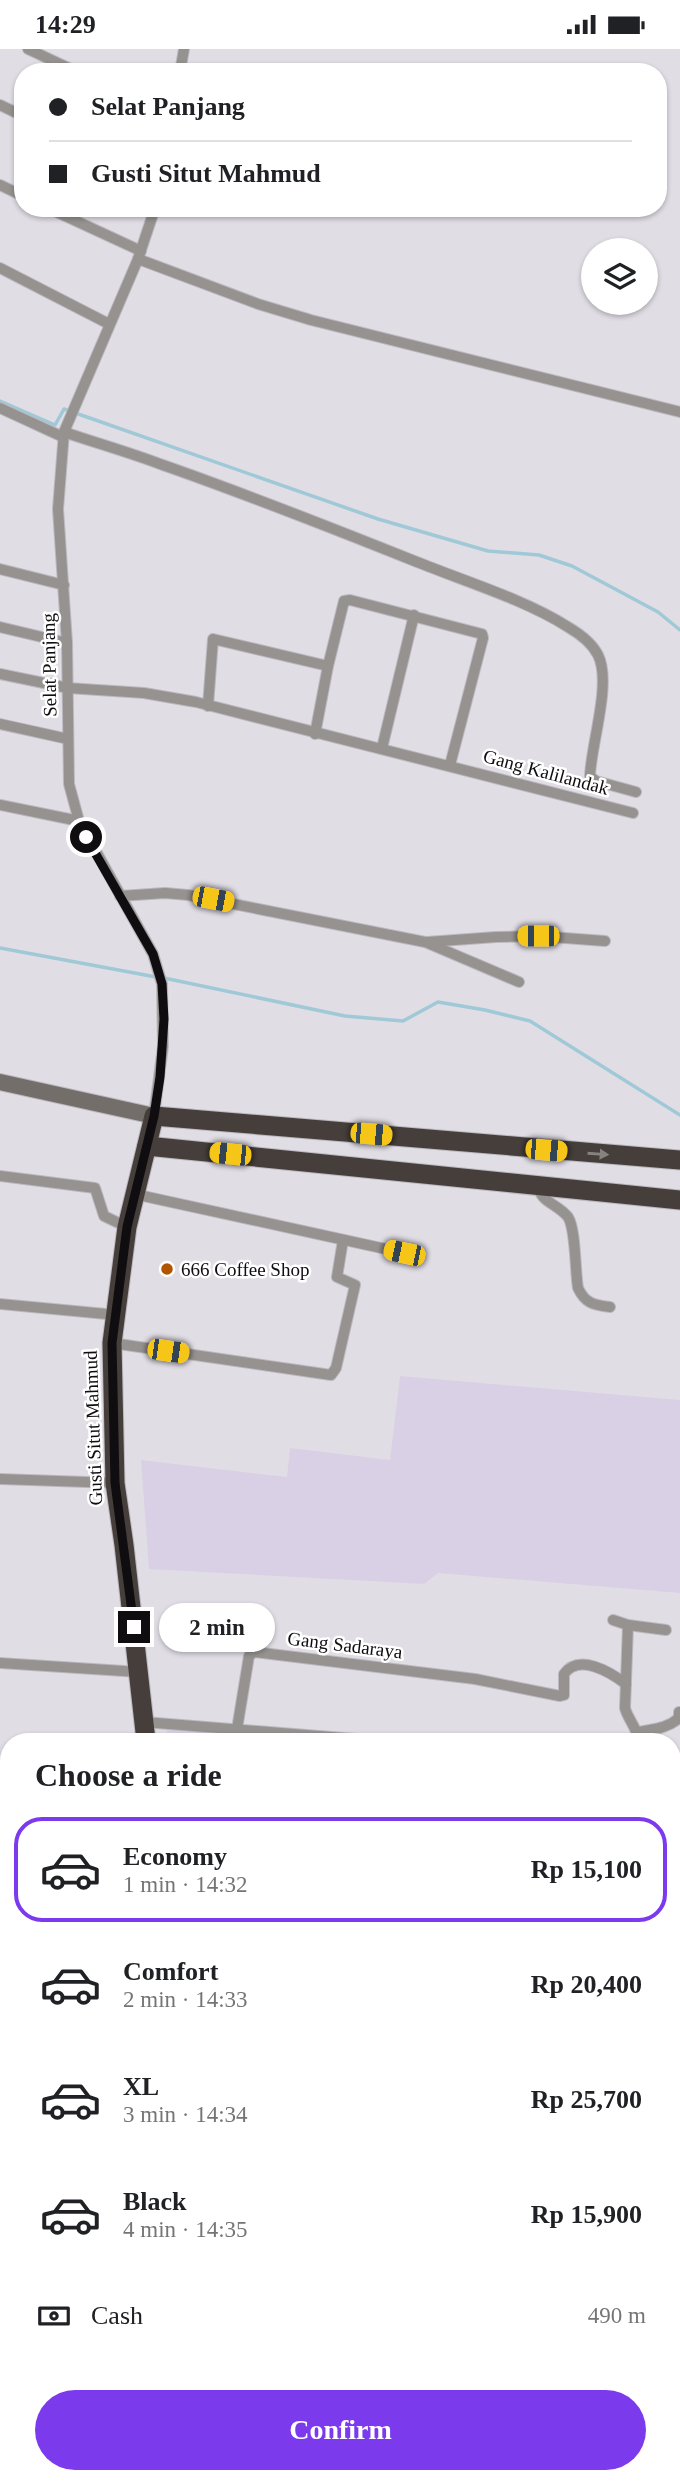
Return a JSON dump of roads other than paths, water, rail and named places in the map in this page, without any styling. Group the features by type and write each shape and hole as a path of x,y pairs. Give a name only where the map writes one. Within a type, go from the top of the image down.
{"highway":[{"path":"154,1116 680,1160"},
{"name":"Gusti Situt Mahmud","path":"145,1732 115,1483 112,1343 127,1227 154,1116"},
{"path":"481,1144 490,1181"},
{"path":"147,1146 680,1200"}],"street":[{"path":"28,49 58,63"},
{"path":"65,217 139,255 258,304 322,323 680,412"},
{"name":"Selat Panjang","path":"152,217 139,255 64,434 58,509 67,643 69,784 79,821 153,954 162,984 163,1046 154,1116"},
{"path":"0,268 110,324"},
{"path":"0,408 64,434 169,467 308,519 491,591 567,626 587,640 602,665 603,682 590,760 590,776 596,782 636,792"},
{"path":"0,569 64,585"},
{"path":"315,734 344,601 350,600 482,634 450,765"},
{"path":"382,748 414,615"},
{"path":"0,628 67,643"},
{"path":"208,706 213,639 328,666"},
{"name":"Gang Kalilandak","path":"0,674 68,688 144,693 208,706 634,813"},
{"path":"0,724 68,739"},
{"path":"0,805 79,821"},
{"path":"120,896 165,893 188,895 425,942 519,982"},
{"path":"425,942 528,936 605,941"},
{"path":"0,1081 154,1116"},
{"path":"0,1176 95,1188 104,1216 127,1227"},
{"path":"538,1187 544,1199 555,1205 569,1219 581,1296 593,1305 610,1307"},
{"path":"134,1194 404,1253"},
{"path":"112,1343 331,1375 336,1368 355,1285 337,1277 343,1240"},
{"path":"0,1304 117,1315"},
{"path":"0,1479 115,1483"},
{"path":"613,1621 666,1630"},
{"path":"628,1625 625,1708 636,1733"},
{"name":"Gang Sadaraya","path":"237,1729 249,1656 254,1652 510,1685 563,1696 566,1670 585,1665 601,1668 626,1684"},
{"path":"0,1663 139,1672"},
{"path":"647,1733 671,1724 680,1712"},
{"path":"145,1732 237,1729 285,1733"}],"waterway":[{"path":"0,401 55,425 64,409 378,519 488,551 539,555 572,566 658,612 680,630"},
{"path":"0,948 156,977"},
{"path":"164,978 345,1016 403,1021 438,1002 530,1021 680,1115"}],"place":[{"name":"666 Coffee Shop","path":"167,1269"}]}
